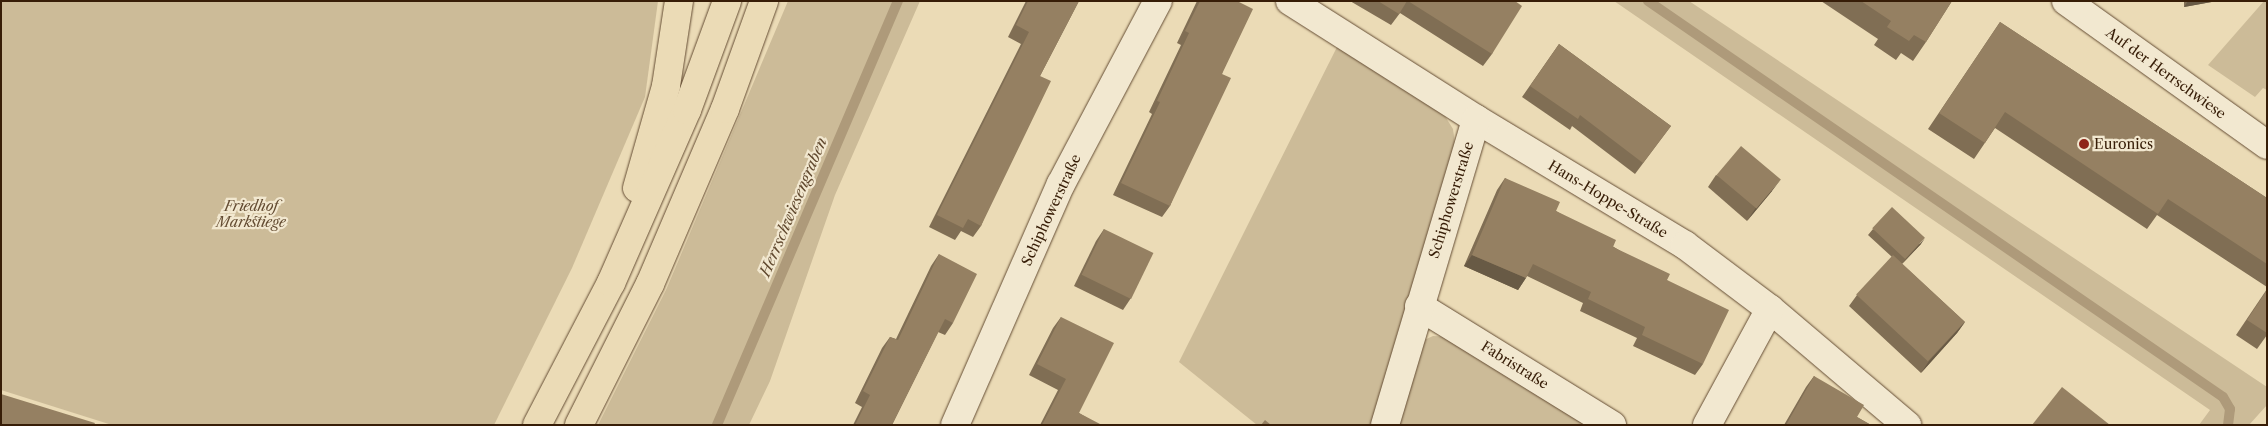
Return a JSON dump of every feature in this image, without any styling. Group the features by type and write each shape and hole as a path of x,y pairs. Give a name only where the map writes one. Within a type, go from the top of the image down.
{"highway":[{"path":"611,283 666,86 678,1"},
{"path":"537,425 611,283 687,110 727,1"},
{"path":"579,425 650,284 725,109 764,1"}],"street":[{"name":"Schiphowerstraße","path":"955,425 1061,184 1158,1"},
{"name":"Hans-Hoppe-Straße","path":"1290,1 1476,119 1685,245 1770,309 1907,425"},
{"name":"Auf der Herrschwiese","path":"2066,1 2267,145"},
{"name":"Schiphowerstraße","path":"1385,425 1476,119"},
{"name":"Fabristraße","path":"1419,306 1612,425"},
{"path":"1707,425 1770,309"}],"green space":[{"name":"Friedhof Markstiege","path":"1,1 658,1 645,97 572,268 494,425 112,425 1,390"},
{"path":"788,1 920,1 835,195 770,381 749,425 598,425 666,290"},
{"path":"1614,1 1689,1 2267,387 2267,405 2249,425 2199,425 2210,410"},
{"path":"2264,1 2267,1 2267,90 2263,88 2255,97 2208,65"},
{"path":"1337,47 1443,113 1453,129 1455,144 1372,425 1257,425 1179,362"},
{"path":"1433,336 1450,337 1594,425 1394,425 1422,341"}],"building":[{"path":"1028,1 1079,1 1040,76 1051,81 981,226 968,219 963,228 937,215 1029,32 1016,25"},
{"path":"1200,1 1237,1 1253,9 1222,74 1231,78 1170,206 1121,183 1160,102 1157,101 1189,33 1185,31"},
{"path":"1378,1 1407,1 1399,14"},
{"path":"1408,1 1515,1 1522,6 1492,54"},
{"path":"1861,1 1952,1 1926,42 1914,35 1909,41 1887,27 1891,21"},
{"path":"2000,22 2267,198 2267,264 2168,199 2158,214 2005,112 1985,143 1939,113"},
{"path":"1559,44 1671,126 1643,163 1580,115 1578,119 1530,86"},
{"path":"1741,146 1781,179 1756,209 1717,175"},
{"path":"1505,178 1560,202 1556,211 1616,240 1613,247 1670,274 1667,280 1729,310 1703,364 1642,335 1645,327 1588,299 1591,292 1533,264 1526,278 1472,255"},
{"path":"1892,207 1925,238 1905,259 1872,228"},
{"path":"1104,229 1153,253 1131,299 1082,275"},
{"path":"939,254 977,274 953,323 945,319 892,425 855,425 870,395 863,391 890,337 898,340"},
{"path":"1893,255 1965,322 1928,361 1856,294"},
{"path":"2267,290 2267,333 2247,320"},
{"path":"1061,317 1114,343 1079,413 1099,425 1042,425 1066,379 1037,364"},
{"path":"1814,376 1864,405 1857,417 1871,425 1786,425"},
{"path":"2062,387 2110,425 2032,425"},
{"path":"1,394 95,423 94,425 1,425"},
{"path":"1265,420 1271,425 1261,425"}],"waterway":[{"name":"Herrschwiesengraben","path":"717,425 898,1"},
{"path":"1648,1 2223,397 2230,409 2228,425"}],"place":[{"name":"Euronics","path":"2084,144"}]}
